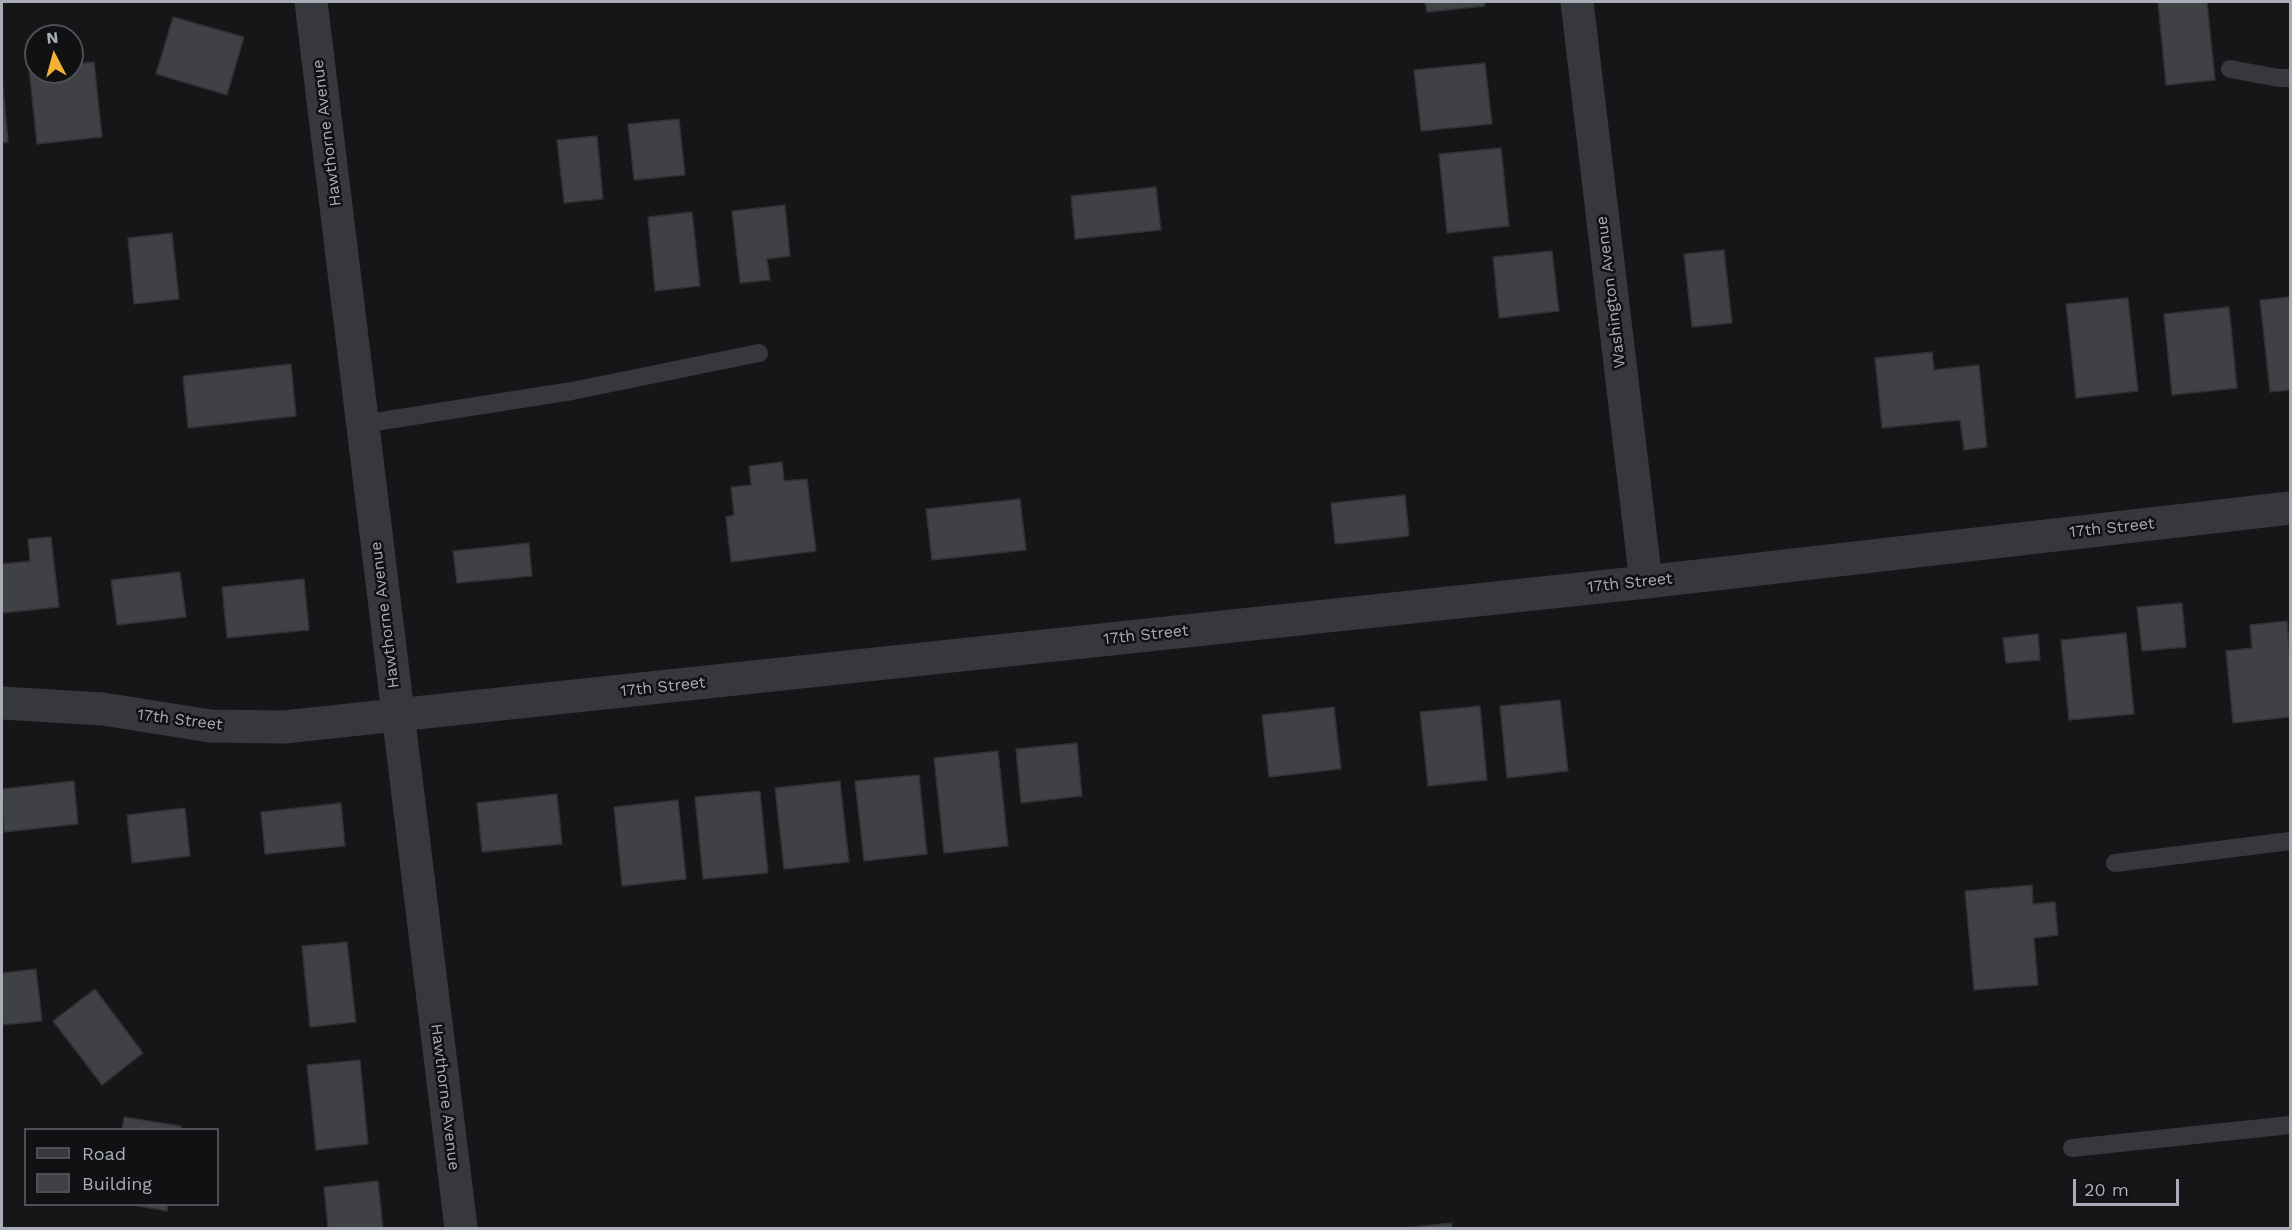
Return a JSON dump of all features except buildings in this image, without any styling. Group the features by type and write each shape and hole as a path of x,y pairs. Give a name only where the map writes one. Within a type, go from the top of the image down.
{"street":[{"name":"Hawthorne Avenue","path":"310,2 461,1228"},
{"name":"Washington Avenue","path":"1577,2 1646,582"},
{"name":"17th Street","path":"2,703 103,709 210,726 284,727 1646,582 2290,508"}],"lane":[{"path":"2230,69 2290,78"},
{"path":"362,424 572,391 759,353"},
{"path":"2115,863 2290,841"},
{"path":"2072,1148 2290,1125"}]}
